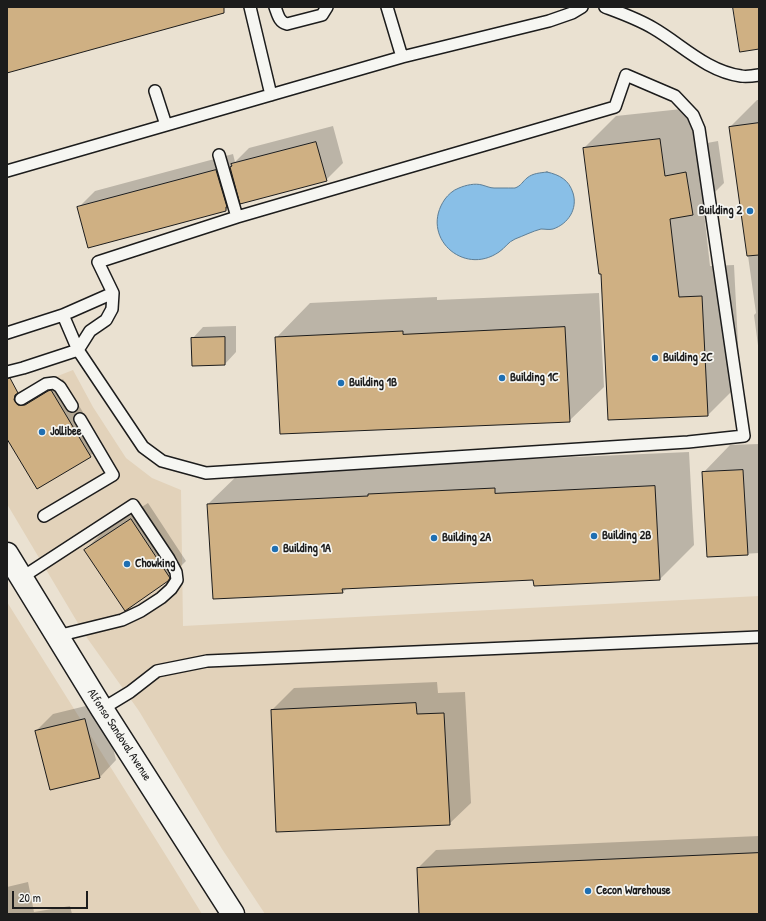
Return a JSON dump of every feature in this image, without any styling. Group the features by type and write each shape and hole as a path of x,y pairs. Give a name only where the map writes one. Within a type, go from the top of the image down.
{"main road":[{"name":"Alfonso Sandoval Avenue","path":"7,554 102,709 233,914"}],"lane":[{"path":"250,7 271,95"},
{"path":"275,7 282,23 287,24 322,15 326,7"},
{"path":"388,7 402,57"},
{"path":"7,171 402,57 549,21 572,13 582,7"},
{"path":"605,7 653,28 692,55 724,72 742,76 759,75"},
{"path":"7,372 78,350 90,331 106,320 112,309 114,293 98,262 237,217 615,107 626,75 675,96 693,115 699,129 744,436 680,442 206,473 162,461 143,447 78,350 63,315"},
{"path":"155,91 166,125"},
{"path":"219,155 237,217"},
{"path":"7,333 63,315 114,293"},
{"path":"21,399 46,384 54,382 60,387 72,406"},
{"path":"44,516 113,475 80,419"},
{"path":"21,578 133,505 169,559 176,572 177,580 171,590 161,598 122,620 57,636"},
{"path":"102,709 130,692 157,671 207,660 759,637"}],"shaded area":[{"path":"73,370 93,407 126,458 152,478 181,490 183,626 759,596 759,914 265,914 222,849 139,711 85,635 7,504 7,396"},
{"path":"7,602 170,862 202,914 7,914"}],"water":[{"path":"547,172 566,181 573,193 573,210 563,224 552,229 541,229 531,232 515,239 499,252 485,258 472,259 459,256 449,249 441,239 437,226 438,213 445,199 455,190 473,184 479,184 492,188 515,188 532,175"}],"building":[{"path":"7,7 224,7 224,13 7,73"},
{"path":"733,7 759,7 759,49 740,52"},
{"name":"Building 2","path":"759,123 759,255 747,256 729,127"},
{"path":"660,139 665,176 686,172 693,215 670,219 679,297 702,296 708,416 608,420 601,274 599,274 583,148"},
{"path":"316,142 327,181 240,204 230,167 232,166 231,164"},
{"path":"216,170 227,207 226,211 88,248 77,207"},
{"path":"565,327 570,422 280,434 275,337 403,331 403,334"},
{"path":"225,337 225,365 192,366 191,338"},
{"name":"Jollibee","path":"10,378 18,393 15,395 14,400 18,405 25,405 51,390 91,457 37,489 7,439 7,379"},
{"path":"743,470 748,555 707,557 702,472"},
{"path":"655,486 660,580 534,586 533,580 342,589 343,593 213,599 207,504 495,488 495,493"},
{"name":"Chowking","path":"131,519 170,578 168,581 125,611 84,550"},
{"path":"416,703 417,714 444,713 450,825 276,832 271,710"},
{"path":"85,719 100,778 50,790 35,731"},
{"name":"Cecon Warehouse","path":"759,853 759,914 419,914 417,868"}],"place":[{"name":"Building 2","path":"750,211"},
{"name":"Building 2C","path":"655,358"},
{"name":"Building 1C","path":"502,378"},
{"name":"Building 1B","path":"341,383"},
{"name":"Jollibee","path":"42,432"},
{"name":"Building 2B","path":"594,536"},
{"name":"Building 2A","path":"434,538"},
{"name":"Building 1A","path":"275,549"},
{"name":"Chowking","path":"127,564"},
{"name":"Cecon Warehouse","path":"588,891"}]}
